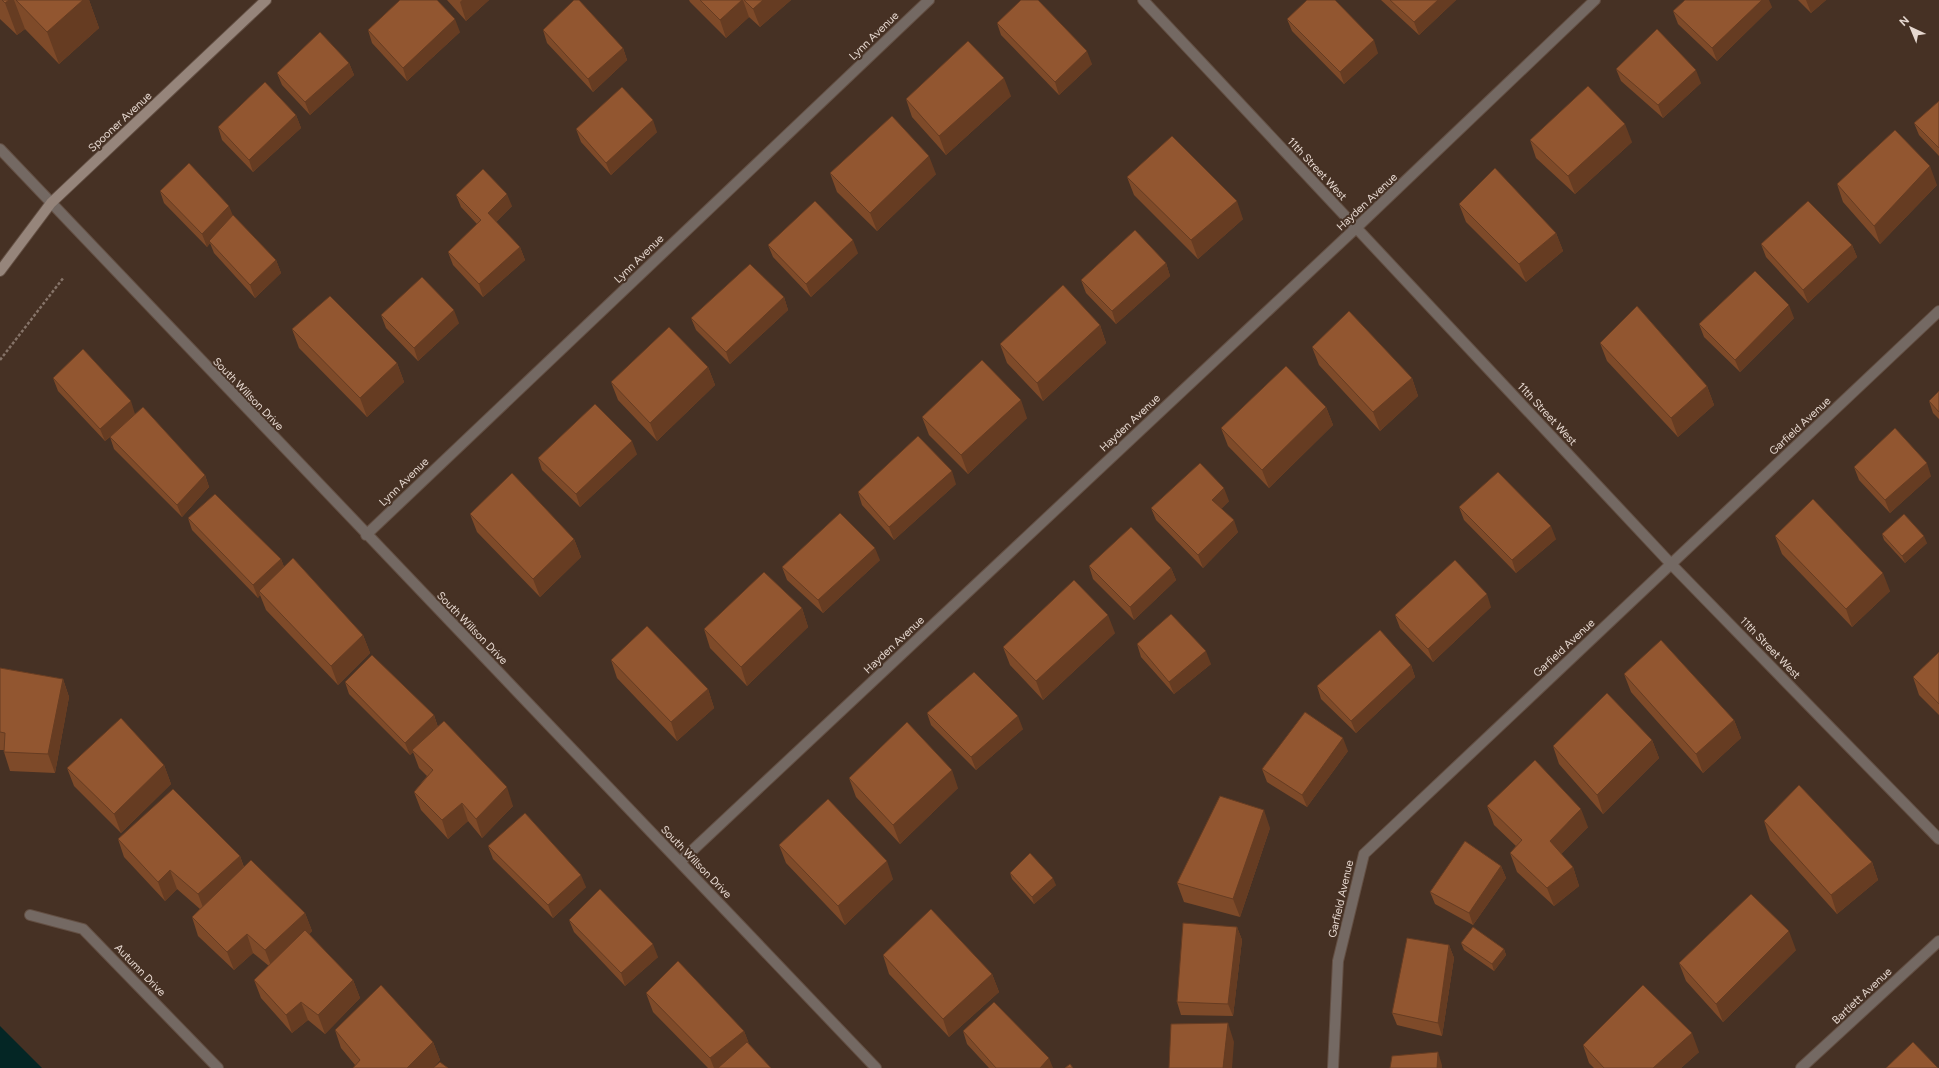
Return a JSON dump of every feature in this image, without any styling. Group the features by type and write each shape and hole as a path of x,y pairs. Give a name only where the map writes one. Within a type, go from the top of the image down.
{"street":[{"name":"Spooner Avenue","path":"0,271 51,203 266,0"},
{"name":"Lynn Avenue","path":"366,535 929,0"},
{"name":"11th Street West","path":"1142,0 1671,564 1939,839"},
{"name":"Hayden Avenue","path":"680,862 1356,228 1595,0"},
{"name":"South Willson Drive","path":"0,149 366,535 876,1068"},
{"name":"Garfield Avenue","path":"1333,1068 1338,961 1364,854 1939,311"},
{"name":"Autumn Drive","path":"30,915 83,929 218,1068"},
{"name":"Bartlett Avenue","path":"1801,1068 1939,941"}],"path":[{"path":"0,360 64,277"}],"water":[{"path":"0,1026 42,1068 0,1068"}],"building":[{"path":"2,0 9,0 5,3"},
{"path":"16,0 83,0 47,32"},
{"path":"400,0 437,0 455,19 403,68 368,30"},
{"path":"574,0 579,0 623,48 588,79 543,30"},
{"path":"700,0 742,0 720,20"},
{"path":"744,0 763,0 753,9"},
{"path":"1021,0 1038,0 1087,51 1055,82 997,23"},
{"path":"1307,0 1335,0 1374,40 1340,72 1287,19"},
{"path":"1390,0 1438,0 1414,22"},
{"path":"1685,0 1762,0 1712,48 1673,11"},
{"path":"1657,29 1696,70 1658,105 1616,69"},
{"path":"320,32 349,63 305,102 277,73"},
{"path":"968,41 1004,78 939,136 906,99"},
{"path":"265,82 296,115 249,160 218,127"},
{"path":"1588,86 1625,124 1568,176 1530,140"},
{"path":"622,87 653,120 606,163 576,129"},
{"path":"1939,101 1939,148 1914,123"},
{"path":"892,116 929,156 870,213 830,173"},
{"path":"1895,130 1930,166 1874,226 1837,184"},
{"path":"1172,136 1237,201 1191,240 1127,177"},
{"path":"189,163 229,206 202,234 160,191"},
{"path":"1495,168 1556,233 1519,264 1459,204"},
{"path":"483,169 507,194 488,213 520,247 479,284 448,252 481,220 456,195"},
{"path":"815,201 853,240 806,284 768,245"},
{"path":"1808,201 1852,245 1803,290 1761,244"},
{"path":"233,215 276,260 250,285 209,241"},
{"path":"1135,230 1166,263 1112,311 1081,280"},
{"path":"750,264 784,297 726,352 691,318"},
{"path":"1755,271 1789,305 1735,360 1699,324"},
{"path":"422,277 454,310 414,348 381,315"},
{"path":"1063,285 1100,325 1037,383 1000,344"},
{"path":"330,296 397,363 360,398 292,329"},
{"path":"1637,306 1707,386 1671,418 1600,343"},
{"path":"1349,311 1412,378 1373,412 1312,347"},
{"path":"669,327 708,367 650,423 611,382"},
{"path":"83,349 131,401 100,429 53,378"},
{"path":"982,360 1021,400 961,455 922,417"},
{"path":"1286,366 1326,407 1262,470 1221,428"},
{"path":"1939,391 1939,412 1929,401"},
{"path":"595,404 632,441 576,494 538,458"},
{"path":"143,407 205,475 177,505 110,437"},
{"path":"1895,428 1927,463 1885,500 1854,467"},
{"path":"918,436 952,471 889,527 858,492"},
{"path":"1200,463 1224,488 1212,500 1234,520 1198,555 1151,508"},
{"path":"1498,472 1551,526 1512,560 1459,507"},
{"path":"512,473 574,539 533,579 470,514"},
{"path":"215,494 281,559 253,585 188,518"},
{"path":"1813,499 1883,573 1846,609 1775,536"},
{"path":"840,513 875,548 818,600 782,567"},
{"path":"1904,514 1924,536 1902,556 1882,534"},
{"path":"1131,527 1171,568 1130,607 1089,566"},
{"path":"293,558 363,635 331,666 259,591"},
{"path":"1455,560 1487,594 1428,649 1395,615"},
{"path":"764,572 802,608 741,667 704,629"},
{"path":"1074,580 1108,615 1036,681 1003,647"},
{"path":"1171,614 1206,651 1169,682 1137,644"},
{"path":"647,626 708,689 671,722 611,660"},
{"path":"1380,630 1411,665 1351,721 1317,686"},
{"path":"1661,640 1734,720 1696,754 1624,674"},
{"path":"1939,652 1939,704 1913,677"},
{"path":"372,655 434,715 405,743 345,682"},
{"path":"0,668 63,679 48,754 4,752 5,733 0,732"},
{"path":"974,672 1018,716 971,757 927,713"},
{"path":"1607,693 1652,740 1597,795 1553,746"},
{"path":"1305,712 1343,738 1302,795 1262,769"},
{"path":"121,718 164,765 114,814 67,768"},
{"path":"444,721 507,787 476,819 462,803 442,820 414,792 433,770 412,750"},
{"path":"907,722 952,770 893,825 849,778"},
{"path":"1535,760 1581,809 1550,841 1573,867 1547,888 1510,853 1522,840 1487,806"},
{"path":"1799,785 1872,862 1831,895 1764,821"},
{"path":"173,789 240,856 198,894 170,870 158,882 118,839"},
{"path":"1220,796 1264,810 1233,899 1177,883"},
{"path":"828,799 887,861 838,906 779,845"},
{"path":"525,813 581,875 548,905 488,846"},
{"path":"1465,841 1501,866 1469,913 1430,892"},
{"path":"1030,853 1053,878 1032,897 1010,873"},
{"path":"251,860 305,913 265,950 247,934 227,952 192,917"},
{"path":"600,889 653,944 621,973 569,920"},
{"path":"1751,894 1789,931 1716,1004 1679,963"},
{"path":"931,909 992,974 943,1019 883,955"},
{"path":"1183,923 1237,927 1228,1004 1177,1002"},
{"path":"1473,927 1504,949 1492,964 1461,943"},
{"path":"305,930 353,980 318,1015 301,1002 286,1015 254,980"},
{"path":"1407,938 1449,945 1438,1023 1392,1013"},
{"path":"678,961 744,1031 710,1058 646,993"},
{"path":"381,985 433,1042 407,1068 353,1068 360,1060 335,1030"},
{"path":"1643,985 1692,1033 1653,1068 1604,1068 1583,1045"},
{"path":"994,1002 1049,1058 1040,1068 996,1068 963,1031"},
{"path":"1228,1023 1223,1068 1169,1068 1171,1024"},
{"path":"747,1042 771,1068 718,1068"},
{"path":"1913,1042 1938,1068 1886,1068"},
{"path":"1438,1052 1437,1068 1390,1068 1392,1056"},
{"path":"440,1062 448,1068 433,1068"},
{"path":"1070,1064 1073,1068 1065,1068"}]}
